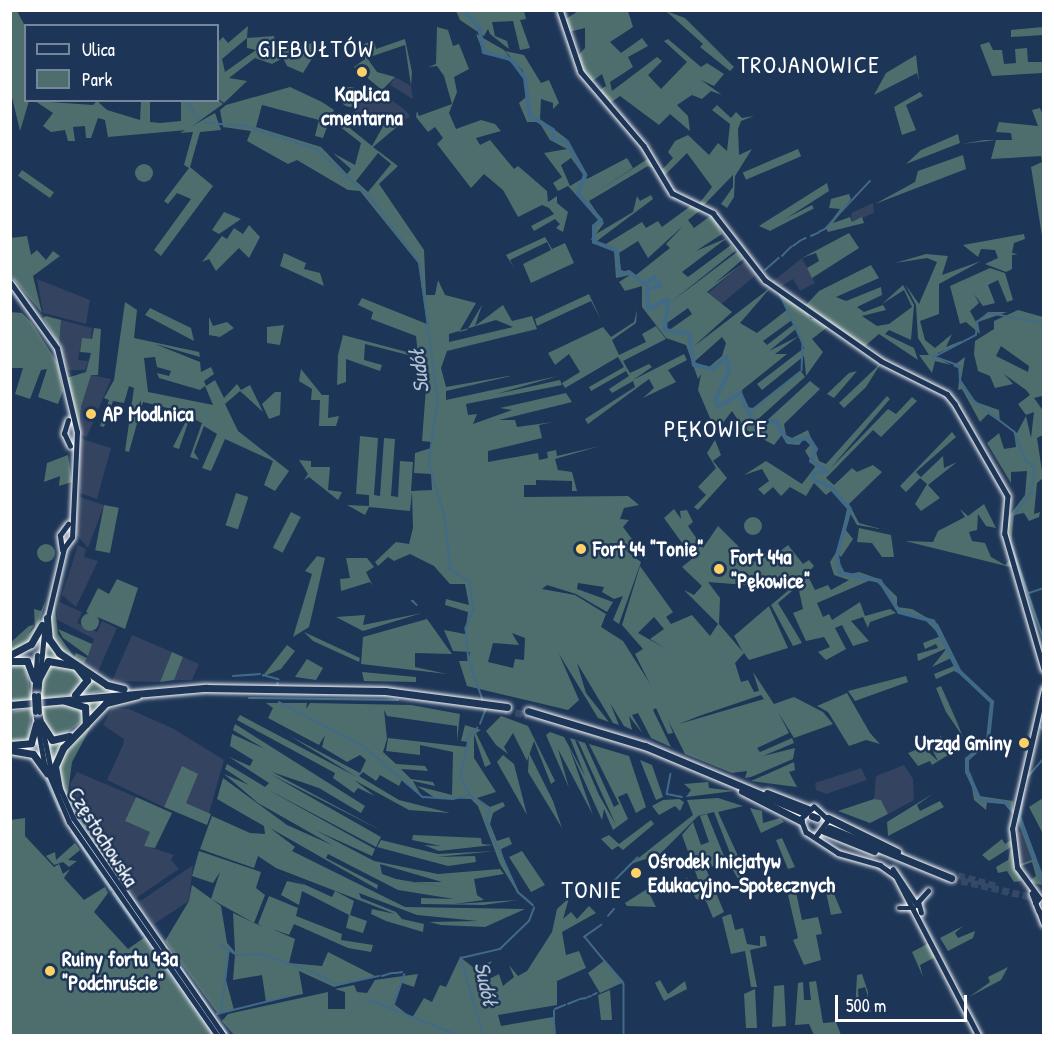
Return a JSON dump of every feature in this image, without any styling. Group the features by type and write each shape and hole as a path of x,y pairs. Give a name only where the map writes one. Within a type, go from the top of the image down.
{"highway":[{"path":"47,618 50,639 59,653 110,687 144,692"},
{"path":"10,656 31,644 42,625"},
{"path":"36,680 42,667 52,660 81,669 85,689 64,700"},
{"path":"10,661 27,661 36,680"},
{"path":"12,706 144,692 369,690 501,708"},
{"path":"59,789 55,766 63,748 106,703 144,692"},
{"path":"10,745 31,743 38,724 56,741 83,728 86,709 64,700"},
{"path":"670,758 527,713 622,738 695,768 808,817"},
{"path":"10,750 33,754 48,773"},
{"path":"741,788 808,817"},
{"path":"827,827 897,852 952,876 905,860 827,827"}],"main road":[{"path":"560,10 579,68 644,146 671,192 713,213 762,277 881,361 950,397 1008,496 1005,534 1044,669"},
{"path":"10,284 58,351 70,427 70,532 64,542"},
{"path":"64,542 64,531 74,487 70,427"},
{"path":"64,531 70,532"},
{"name":"Częstochowska","path":"36,680 64,542"},
{"name":"Częstochowska","path":"64,542 42,625 36,680 38,724 48,773 76,833 148,933"},
{"path":"1044,689 1014,816 1017,865 1035,896 1044,924"},
{"name":"Częstochowska","path":"38,724 59,789 148,933"},
{"path":"897,876 838,853 816,836 806,832 808,817 820,808 840,851 881,862 897,876 919,911 980,1035"},
{"path":"816,836 827,827"},
{"path":"919,911 921,898 928,891"},
{"path":"908,893 921,898"},
{"path":"908,893 902,907 919,911"},
{"path":"148,933 218,1035"},
{"path":"180,978 224,1035"}],"shaded area":[{"path":"395,77 411,86 413,99 390,85"},
{"path":"373,87 404,109 410,116 398,126 353,115 363,93"},
{"path":"873,203 874,213 852,222 851,213"},
{"path":"802,258 815,283 800,291 793,279 780,287 772,282"},
{"path":"745,262 756,275 718,307 707,293"},
{"path":"37,279 90,300 86,324 43,313"},
{"path":"61,320 92,328 91,340 82,338 78,360 89,361 85,370 68,370 59,345"},
{"path":"91,375 111,379 87,437 79,434 81,407"},
{"path":"79,438 111,448 97,499 80,493"},
{"path":"80,497 104,505 88,548 72,529"},
{"path":"78,545 86,549 84,557 98,561 76,607 62,595"},
{"path":"59,602 82,612 77,623 97,632 102,621 117,628 97,674 84,664 94,639 56,619"},
{"path":"132,635 172,652 160,682 112,681"},
{"path":"183,657 199,664 192,680 174,680"},
{"path":"112,708 129,709 174,729 224,760 209,813 186,803 182,767 164,807 107,780 124,739 103,725"},
{"path":"904,765 913,779 914,800 888,814 881,800 874,799 876,776"},
{"path":"861,768 867,780 826,794 816,790 815,783"},
{"path":"77,772 136,797 125,821 151,832 153,848 174,855 171,860 179,869 136,898 74,804 70,784"},
{"path":"1022,831 1032,860 1020,864 1015,834"},
{"path":"193,865 189,901 154,924 139,902"}],"green space":[{"path":"11,10 17,11 24,24 24,102 29,102 20,131 11,93"},
{"path":"456,11 524,11 526,19 520,20 530,48 520,50 513,21 492,22 495,36 507,41 509,49 490,34 488,29 484,36 460,20"},
{"path":"578,11 628,11 633,27 610,42 621,53 642,38 648,46 628,57 633,67 610,82 612,91 657,57 662,61 648,75 661,89 687,62 664,41 668,39 701,67 707,63 724,74 714,86 701,80 722,95 711,91 702,99 692,95 677,105 688,116 690,131 670,114 659,125 620,96 610,103 598,91 606,86 602,74 591,82 576,58 585,48 585,28 569,32 567,39 563,21"},
{"path":"666,11 685,18 734,67 730,71 700,47 703,44"},
{"path":"248,26 247,38 274,36 275,41 297,47 316,42 318,49 303,73 287,66 283,58 272,64 255,58 229,78 247,81 224,103 219,100 219,41 223,37 228,43","holes":["247,38 247,48 256,50 225,72 222,59"]},
{"path":"437,27 448,30 453,46 459,44 469,69 454,77 457,92 449,113 456,129 481,120 495,124 501,131 476,138 480,145 490,140 514,169 518,166 547,191 548,202 557,196 557,203 568,212 563,232 556,228 560,224 555,219 534,231 531,226 554,214 549,208 542,205 518,217 503,190 484,174 471,188 437,144 443,138 435,127 428,132 416,117 417,111 419,116 452,104 444,76 437,66 428,67 436,64"},
{"path":"1043,27 1043,35 1011,37 1011,30"},
{"path":"476,34 504,50 520,71 507,59 484,54"},
{"path":"405,39 412,72 411,86 405,45 367,58 377,72 395,77 382,90 354,67 365,59 364,44 374,40 376,49"},
{"path":"989,42 993,50 1002,50 1004,64 1016,63 1015,49 1027,48 1028,62 1043,62 1043,73 992,76 980,45"},
{"path":"505,51 524,55 541,83 549,80 559,103 553,109 553,103 541,99 540,119 567,139 587,179 627,158 633,168 586,199 649,158 655,169 648,166 589,201 604,223 596,234 633,212 637,196 640,201 651,195 653,199 597,241 606,244 642,222 646,228 658,221 662,227 692,205 702,209 688,220 694,228 713,214 722,234 696,251 727,238 682,272 688,277 731,245 735,251 671,302 737,252 743,259 714,284 745,262 707,292 732,312 693,347 771,287 740,323 757,333 788,309 792,320 763,341 767,345 794,324 796,329 769,351 799,336 775,354 787,354 742,390 744,407 754,408 801,371 805,377 756,421 761,426 810,381 820,389 784,424 786,435 792,438 808,430 819,461 826,464 887,396 890,399 830,469 888,409 896,414 912,397 917,401 881,437 873,430 826,478 834,485 852,468 857,472 873,465 882,472 849,504 859,523 881,529 857,525 850,513 845,529 853,539 841,557 837,553 847,509 831,491 826,495 814,483 806,496 790,487 781,496 773,487 764,495 758,489 769,481 762,469 744,475 766,461 802,484 815,467 805,451 810,445 804,439 799,445 787,444 782,435 774,445 743,428 732,411 716,432 698,390 701,374 698,379 686,345 666,338 642,307 642,286 625,291 619,282 630,275 616,278 614,251 591,240 598,219 568,186 558,191 553,183 562,177 544,153 567,149 550,140 539,122 527,122 519,103 526,97 523,71","holes":["571,158 585,177 570,186 561,165","684,225 666,244 670,248 636,275 621,270 619,253 638,241 648,258","688,308 692,314 668,331 667,323","722,337 726,343 722,356 709,367 694,362"]},
{"path":"916,55 919,81 917,73 874,95 886,73"},
{"path":"290,87 322,102 334,110 332,114 353,115 346,125 372,146 386,121 398,126 373,147 398,166 379,184 424,250 426,295 435,295 438,280 445,295 476,303 460,331 449,334 449,342 513,327 496,320 475,326 503,305 512,321 532,316 537,329 447,351 441,368 446,387 515,375 446,391 446,400 558,376 496,394 560,380 562,385 466,404 468,415 477,414 473,424 512,410 500,408 566,393 572,402 499,420 515,420 517,427 553,422 539,425 542,438 488,451 488,462 538,453 539,460 548,458 547,452 556,450 557,456 600,446 555,459 558,470 572,472 577,491 572,491 572,481 536,480 536,485 524,485 524,497 628,496 639,505 624,508 620,519 629,520 623,527 647,559 625,550 641,562 619,624 613,620 623,596 614,599 602,592 604,587 578,583 577,589 613,602 607,612 576,594 547,585 542,589 575,595 606,614 601,627 623,641 661,701 673,733 668,734 656,708 653,710 671,747 651,738 638,713 632,715 643,734 629,716 632,730 624,726 610,703 619,725 613,723 577,663 586,693 609,722 598,718 559,654 579,700 568,710 467,686 459,661 468,661 470,652 453,651 444,630 465,634 468,612 445,605 446,599 469,605 465,584 450,584 434,566 410,554 394,561 388,557 378,566 375,562 396,542 409,544 413,528 412,492 410,511 369,507 365,515 347,505 369,506 369,495 356,494 360,436 378,438 374,495 380,496 384,438 395,439 391,496 398,497 400,461 413,462 411,491 432,490 431,474 414,473 415,453 431,448 431,442 422,441 426,388 417,388 416,357 365,344 364,360 382,365 380,371 346,359 346,382 337,385 338,355 343,335 418,355 416,336 371,319 373,312 358,305 362,298 427,324 418,263 360,191 348,190 297,160 288,164 247,141 251,131 223,127 220,110 226,105","holes":["262,105 319,120 315,136 323,138 330,119 361,143 355,165 333,153 351,169 347,174 321,147 256,127","378,153 391,164 368,192 356,181","512,633 525,638 524,660 515,659 513,668 488,662 493,643 519,645"]},
{"path":"346,87 354,87 360,93 360,101 354,107 346,107 340,101 340,93"},
{"path":"920,92 923,96 906,105 916,130 902,135 894,107"},
{"path":"219,101 223,104 187,130 108,137 105,120 98,118 91,138 86,138 85,126 73,127 75,141 68,141 65,130 51,132 43,126 53,113 36,102 93,105 98,102 107,110 140,120 141,102 150,102 150,122 181,121 181,102"},
{"path":"717,105 731,118 736,112 742,118 754,116 741,121 738,129 739,155 752,149 735,176 734,197 727,208 721,204 733,187 733,175 703,206 698,205 712,187 687,153 663,177 660,172 673,158 668,152 675,141 688,135 709,155 718,143 727,151 730,124 712,110"},
{"path":"1040,108 1044,118 1042,236 1031,167 1042,162 1041,156 991,159 996,140 1012,140 1011,133 996,132 999,122 1038,126 1032,110"},
{"path":"215,113 221,130 200,132 190,167 213,186 161,256 154,250 191,199 177,193 168,204 164,201 189,168 184,165 193,132 180,133"},
{"path":"958,134 960,143 906,164 921,150"},
{"path":"984,140 996,140 962,144"},
{"path":"798,149 801,156 746,180 743,172"},
{"path":"963,155 966,169 875,204 915,182 918,171"},
{"path":"140,164 148,164 153,169 151,180 140,182 135,177 135,169"},
{"path":"22,170 54,192 50,198 18,176"},
{"path":"827,183 829,191 768,230 759,226"},
{"path":"849,194 851,199 833,223 850,217 852,222 862,217 864,223 828,232 826,228 840,209 829,208 831,199"},
{"path":"812,205 814,209 769,231 767,228"},
{"path":"224,212 241,219 219,234 212,230"},
{"path":"249,225 260,237 249,258 239,248 216,271 209,259 202,262 222,236 227,239 234,228 243,234"},
{"path":"849,233 859,248 812,278 807,268 819,261 816,253 802,258"},
{"path":"1024,234 1025,239 1014,243 1012,253 1018,254 1012,255 1012,269 1006,272 985,264 998,258 995,250 981,249 978,257 963,245"},
{"path":"27,236 31,255 37,250 46,260 53,251 60,256 33,276 42,313 11,276 11,238"},
{"path":"545,237 552,249 565,243 574,263 531,283 523,264 551,250 547,242 510,260 514,268 506,255"},
{"path":"284,253 306,263 304,269 320,273 324,286 280,266"},
{"path":"926,254 948,256 942,275 981,261 939,284 939,314 920,321 925,340 935,348 952,334 946,347 961,341 962,343 938,353 936,357 951,365 935,361 932,373 919,355 929,355 918,338 916,305 905,284 919,304 937,262 927,258 895,263"},
{"path":"871,265 879,278 836,297 846,301 881,287 882,295 857,307 864,312 883,305 886,310 862,316 877,326 889,324 912,307 904,290 882,304 903,285 914,305 911,340 889,330 885,334 914,348 918,360 879,334 864,347 806,305 819,291"},
{"path":"990,268 1005,273 1013,300 1007,302 998,280 988,285 995,303 983,306 974,294 979,303 970,311 976,322 988,312 1007,312 978,322 980,334 966,322 960,324 950,286"},
{"path":"778,291 806,308 810,319 815,319 812,312 830,325 812,339 823,352 806,376 804,356 762,390 757,384 804,348"},
{"path":"589,294 601,320 591,301 537,326 535,319"},
{"path":"125,302 137,310 134,338 199,352 200,357 155,344 200,362 201,372 211,367 214,374 204,381 206,386 215,380 224,398 237,384 241,390 250,385 263,412 240,391 225,404 238,431 289,471 275,491 264,485 273,461 225,439 211,471 202,468 217,434 204,426 194,452 199,460 190,457 202,423 190,417 179,449 173,447 187,419 176,410 143,402 129,452 125,451 134,388 129,386 124,403 113,401 104,427 100,426 109,400 104,398 114,380","holes":["155,357 157,367 171,371 169,376 157,373 159,378 200,390 205,386 213,405 148,392 144,358"]},
{"path":"482,305 475,326 468,328"},
{"path":"150,308 191,328 194,341 145,315"},
{"path":"637,310 636,323 612,340 619,355 646,342 642,334 656,326 666,339 623,361 630,373 649,364 652,367 633,380 684,354 687,360 668,370 676,382 643,398 654,388 649,379 588,424 585,419 635,387 633,381 612,393 609,389 629,376 626,371 591,391 589,387 624,367 618,357 565,388 562,383 580,372 569,354 555,365 548,353 603,327 611,337 634,322"},
{"path":"1018,310 1043,317 1043,407 1042,396 1034,398 1044,412 1043,435 1037,438 1043,478 1037,483 1034,514 1040,512 1039,517 1029,521 1024,513 1014,515 1011,544 1007,519 1025,495 1027,471 1011,472 1011,483 987,443 999,433 1004,449 1016,447 1014,432 1001,423 1017,433 1026,416 1031,438 1034,412 1026,415 1018,404 1030,395 1026,390 1004,374 1013,384 995,388 990,376 978,371 974,354 975,341 994,329 994,321","holes":["1001,346 1029,366 1028,372 996,356"]},
{"path":"10,312 22,313 32,323 57,362 63,391 58,404 38,397 47,369 41,370 30,399 15,394 23,368 11,368"},
{"path":"46,316 61,320 59,345 43,318"},
{"path":"209,317 213,326 227,322 234,328 220,337 209,335"},
{"path":"284,325 280,345 267,343 267,327"},
{"path":"94,328 101,329 98,375 91,375 81,407 79,434 67,378 86,372 91,353 80,352 82,338 92,339"},
{"path":"965,357 961,380 976,402 999,410 1000,422 988,414 980,422 962,389 958,390 960,369 953,366"},
{"path":"881,363 866,387 844,408 839,403"},
{"path":"301,369 322,395 329,395 328,418 339,416 336,426 319,426 320,400 311,400 312,389 299,381"},
{"path":"857,371 834,398 827,394 849,373"},
{"path":"275,392 281,392 280,415 269,419 262,404"},
{"path":"952,432 956,437 916,472 921,477 943,456 944,468 957,462 928,485 940,498 921,511 915,504 927,484 920,478 906,492 900,486"},
{"path":"715,440 721,455 713,461 727,478 698,510 694,507 706,495 698,487 716,468 707,453"},
{"path":"68,455 72,482 59,486 60,476 44,482 47,463"},
{"path":"299,460 311,461 311,467 330,467 328,490 342,492 338,500 309,477 304,480 308,474"},
{"path":"236,493 248,497 238,529 225,525"},
{"path":"984,504 996,528 986,526 978,514 977,530 969,532 972,541 985,543 991,557 1005,565 1013,557 1014,568 905,541 933,542 938,531 965,517 960,509 968,516"},
{"path":"104,505 119,508 110,553 95,550"},
{"path":"674,509 681,519 680,511 687,510 693,522 688,526 703,548 718,526 754,562 765,553 770,559 788,545 803,564 809,560 814,566 807,574 815,590 828,585 831,590 849,580 834,575 830,562 835,554 846,575 859,572 879,579 897,597 897,607 912,609 938,624 964,676 954,671 936,679 934,674 954,666 951,658 932,667 947,648 918,661 917,654 938,648 936,644 925,649 923,643 941,636 922,617 896,610 888,592 873,579 817,603 823,617 829,614 832,620 860,602 865,616 890,609 896,613 870,622 868,628 863,617 851,621 869,641 853,646 842,625 835,628 846,649 826,660 818,652 830,647 824,637 806,641 793,613 803,609 798,586 778,603 802,643 793,646 771,605 790,589 786,584 779,590 777,579 763,576 746,585 708,582 720,598 719,624 743,652 734,636 769,606 788,648 749,660 744,653 735,663 741,682 748,680 754,692 759,691 753,672 774,704 794,697 823,712 833,724 794,738 778,712 789,733 757,748 760,752 792,738 794,743 763,756 795,748 793,759 751,777 745,778 747,771 732,773 685,754 635,654 643,649 622,625 640,566 673,612 666,617 671,624 692,615 710,636 718,624 684,590 694,595 702,586 682,567 693,558 664,518","holes":["654,617 664,629 650,639 668,650 638,633","761,695 764,699 679,724 699,716"]},
{"path":"291,512 301,517 283,553 273,548"},
{"path":"753,517 759,520 762,526 759,532 753,535 747,532 744,526 747,520"},
{"path":"859,528 891,535 894,557 882,557 872,543 857,542"},
{"path":"46,544 52,547 55,553 52,559 46,562 40,559 37,553 40,547"},
{"path":"317,556 325,558 309,627 293,637 312,574 305,571"},
{"path":"346,558 367,558 374,567 366,572 373,586 370,582 341,591 340,579 350,578"},
{"path":"117,579 138,588 125,629 86,612 98,588 109,594"},
{"path":"54,600 58,634 74,657 76,653 87,658 84,664 53,644 49,622"},
{"path":"46,601 33,641 11,654 10,643 29,626 34,625 28,634 35,627 34,609 41,611"},
{"path":"90,613 98,618 99,622 94,630 90,631 82,626 81,622 86,614"},
{"path":"422,613 363,631 336,617 365,615 363,625"},
{"path":"427,619 452,654 415,653 415,667 447,674 361,664 363,637"},
{"path":"58,629 92,644 88,656 63,638"},
{"path":"304,632 360,658 359,662 313,641"},
{"path":"46,633 54,652 86,670 110,690 80,695 88,684 83,669 56,659 41,666"},
{"path":"287,645 295,651 281,669 262,677"},
{"path":"172,652 183,657 174,680 160,682"},
{"path":"307,659 323,668 316,680 295,677"},
{"path":"11,662 26,662 31,700 11,704"},
{"path":"47,663 75,667 85,677 72,695 41,699 41,674"},
{"path":"362,672 416,677 416,682 364,681"},
{"path":"906,676 908,682 855,701 848,691"},
{"path":"941,686 963,737 946,712 936,688"},
{"path":"847,693 870,733 880,744 866,740 849,746 828,712 817,706"},
{"path":"111,699 86,728 59,749 53,768 45,738 62,742 87,725 88,708 78,701"},
{"path":"71,703 80,705 87,718 57,740 43,726 42,707"},
{"path":"266,703 307,703 306,709 310,703 411,705 460,714 457,741 457,726 387,716 384,710 387,739 383,752 396,764 425,766 428,771 401,769 411,779 433,782 435,786 413,781 422,797 402,780 399,786 380,775 376,781 363,772 359,776 399,800 450,813 409,810 354,780 375,796 358,788 354,793 333,778 335,773 237,720 240,715 357,777 290,736 360,773 366,760 360,755 347,762 322,747 325,735 319,745 268,718 273,708"},
{"path":"32,708 29,741 11,742 11,712"},
{"path":"501,716 528,726 555,781 551,784 534,741 527,761 513,733 504,747 508,754 496,745 486,731"},
{"path":"93,723 72,762 68,792 122,888 59,786 58,762"},
{"path":"235,724 365,806 361,813 319,788 272,772 384,832 270,774 381,837 376,847 265,788 375,849 372,856 315,830 374,861 438,874 500,869 504,874 474,879 477,895 484,900 454,904 519,900 483,905 421,904 421,898 454,899 398,890 328,854 326,858 378,885 377,889 270,828 295,847 292,851 405,907 525,909 485,927 441,925 429,922 478,921 417,915 359,893 361,898 396,912 402,919 424,924 423,932 386,921 371,914 372,909 395,914 276,868 258,856 254,868 200,849 212,816 250,833 265,834 264,826 217,799 223,778 287,825 332,845 258,803 224,774 249,785 225,769 227,764 265,787 269,783 229,757 250,766 253,760 230,746 232,734 265,749 233,730","holes":["380,864 442,882 414,882 382,874"]},
{"path":"465,725 481,730 476,733 491,764 485,767 474,734 474,758 496,792 477,798 490,807 503,802 505,806 493,813 490,824 497,841 509,837 512,844 501,849 504,860 519,892 535,905 517,892 500,864 478,806 471,799 435,798 417,786 452,795 453,752 420,745 420,755 386,751 388,738 467,747 468,742 461,741"},
{"path":"550,732 564,737 585,776 570,738 585,743 614,807 619,804 589,744 629,756 646,807 636,813 627,793 618,797 628,819 613,830 604,809 602,820 569,747 593,815 558,749 569,788 546,735","holes":["575,740 578,741 616,825 599,795"]},
{"path":"940,735 953,752 932,765 930,761 918,766 908,753 923,747 938,761 933,751 941,746"},
{"path":"529,753 553,801 562,828 528,772"},
{"path":"503,755 514,764 527,815 497,762"},
{"path":"640,760 652,765 663,797 656,800"},
{"path":"794,762 795,770 789,772 797,787 751,781"},
{"path":"182,766 198,774 186,803 211,814 207,825 164,807"},
{"path":"969,769 979,796 1013,801 1013,814 1005,804 987,802 986,810 974,800"},
{"path":"708,782 709,788 734,791 686,797 691,790 684,784"},
{"path":"934,793 917,805 920,811 940,801 944,807 888,836 887,822"},
{"path":"136,797 172,813 155,848 144,846 150,832 125,821"},
{"path":"718,798 743,806 718,812 738,856 741,884 727,860 732,858 714,812 698,816 660,854 631,864 693,815 687,800"},
{"path":"1044,798 1043,834 1029,807"},
{"path":"679,799 684,802 680,811 675,806 659,815 652,806 663,800"},
{"path":"874,799 881,800 888,814 870,823 838,811"},
{"path":"750,808 762,811 763,823 780,818 784,822 761,833"},
{"path":"707,814 726,861 706,869 724,912 713,918 706,901 696,899 686,877 704,896 682,835 693,822 701,845 709,842 700,816"},
{"path":"1016,816 1030,846 1042,885 1028,882 1036,876 1032,862 1019,867 1015,830 1020,864 1032,860"},
{"path":"25,818 25,836 54,867 59,864 63,874 70,869 64,878 84,900 105,887 108,893 94,912 128,949 145,937 215,1035 11,1035 10,820"},
{"path":"651,820 654,824 623,850 618,846 612,850 601,839 609,835 619,844"},
{"path":"413,835 481,838 482,844 493,845 439,851 424,845 441,846 412,840"},
{"path":"782,838 795,867 788,869 776,840"},
{"path":"1002,839 1005,844 1011,840 1021,881 1014,882 1007,871 998,873 996,867 1008,860 1011,847 989,861 982,855"},
{"path":"381,840 438,854 495,851 437,857 475,856 476,862 448,866 377,847"},
{"path":"75,843 80,850 68,860 77,861 69,867 63,862 54,865 46,856 55,852 56,860"},
{"path":"199,851 261,872 256,888 265,895 254,923 211,899 220,872 213,883 192,876"},
{"path":"522,851 545,885 531,892 509,857"},
{"path":"275,871 332,897 335,891 354,901 350,915 367,921 363,933 346,928 349,915 302,891 299,905 281,895 287,881 305,885"},
{"path":"829,882 842,913 831,915 824,883"},
{"path":"192,885 221,906 227,943 235,952 233,913 263,927 258,924 269,896 298,908 296,916 342,934 341,940 373,945 371,952 348,948 294,924 289,935 272,929 295,939 289,963 322,966 328,952 375,976 334,987 299,971 303,994 266,1002 262,975 233,980 235,955 229,949 226,980 234,1010 218,1014 165,941 189,901"},
{"path":"647,889 656,907 627,906 625,903"},
{"path":"796,892 802,920 818,917 822,934 816,935 821,960 804,965 793,940 798,938 788,895"},
{"path":"569,898 563,919 571,912 577,919 589,906 596,913 562,932 566,955 579,951 586,968 557,981 557,1005 498,1015 501,1026 553,1017 554,1010 556,1035 235,1036 222,1021 228,1014 328,992 328,1009 345,1009 345,992 335,989 354,985 357,992 367,993 375,980 418,974 414,987 402,983 394,1004 412,1018 424,998 432,1002 440,985 446,987 460,957 474,968 492,961 476,986 499,974 503,986 514,977 509,965 518,976 527,971 552,932 557,909"},
{"path":"731,914 735,930 743,928 747,944 760,946 760,936 765,936 767,946 750,950 757,987 751,987 745,951 731,954 722,917"},
{"path":"963,926 955,933 958,938 975,931 973,938 948,951 940,938"},
{"path":"931,942 939,955 920,965 923,977 912,952"},
{"path":"605,960 624,982 600,993 588,973"},
{"path":"1008,967 1001,980 969,997 990,982 988,977"},
{"path":"862,974 868,997 865,987 858,989 859,1006 869,1006 871,1012 855,1013 857,975"},
{"path":"660,980 668,994 685,981 687,989 664,1001 655,983"},
{"path":"816,981 823,1023 836,1022 841,1035 814,1035 809,1024 795,1025 798,983 803,982 804,1000 811,1000 809,982"},
{"path":"784,985 786,1026 772,1027 774,986"},
{"path":"755,989 757,1028 746,1028 744,994"},
{"path":"610,990 612,1020 601,1020 598,995"}],"waterway":[{"path":"463,10 479,27 484,52 511,59 525,78 530,116 553,130 553,138 567,142 585,175 578,194 601,220 594,226 594,242 617,251 619,274 629,272 646,285 654,277 660,286 647,290 648,309 668,299 665,330 689,334 694,365 713,369 727,357 729,371 716,399 718,407 740,393 757,429 775,420 787,441 809,438 816,449 811,461 827,471 813,474 814,480 830,486 850,509 837,555 840,573 880,581 899,612 933,621 958,670 992,702 988,741 967,759 967,772 980,800 1005,802 1020,819 1044,884"},
{"name":"Sudół","path":"188,102 196,115"},
{"name":"Sudół","path":"207,123 246,126 316,149 369,196 420,263 438,400 429,464 445,516 451,570 470,582 474,610 466,628 469,660 483,700"},
{"path":"826,228 870,181"},
{"path":"819,232 825,229"},
{"path":"811,236 818,233"},
{"path":"802,240 806,238"},
{"path":"793,246 800,241"},
{"path":"782,256 791,247"},
{"path":"765,270 779,258"},
{"path":"780,294 803,343 802,370"},
{"path":"1008,523 1031,493 1035,469 1025,460 1014,432 971,399 960,381 959,366 934,357 976,335 977,322 989,313 1044,323"},
{"path":"748,413 800,372"},
{"path":"1007,531 1044,639"},
{"path":"1029,593 1044,588"},
{"path":"414,602 417,605"},
{"path":"14,658 24,658"},
{"path":"233,676 260,674"},
{"path":"263,675 278,679"},
{"path":"83,692 92,692"},
{"path":"249,698 398,700"},
{"path":"279,702 363,746 423,797"},
{"name":"Sudół","path":"480,724 486,708"},
{"path":"1038,723 1044,731"},
{"name":"Sudół","path":"478,728 470,735 461,777 470,795 490,809 487,822 496,843"},
{"path":"1025,780 1044,758"},
{"path":"671,774 667,794 682,797"},
{"path":"46,779 60,810"},
{"path":"1020,819 1024,784"},
{"path":"453,799 469,795"},
{"path":"424,797 452,799"},
{"path":"72,832 111,890"},
{"path":"91,838 97,847"},
{"name":"Sudół","path":"497,844 518,892 533,905"},
{"path":"611,899 614,881 637,858"},
{"path":"113,893 143,935"},
{"path":"129,894 142,913"},
{"name":"Sudół","path":"483,1036 461,958 500,949 529,921 534,908"},
{"path":"608,916 614,909"},
{"path":"602,925 585,937 623,983"},
{"path":"145,937 174,980"},
{"path":"220,944 237,955 261,954 313,972 337,985 379,976"},
{"path":"225,981 229,949"},
{"path":"179,966 215,1017"},
{"path":"396,973 402,972"},
{"path":"382,976 392,973"},
{"path":"393,1007 404,975"},
{"path":"176,982 214,1035"},
{"path":"221,1011 225,982"},
{"path":"624,984 624,1036"},
{"path":"593,995 597,993"},
{"path":"217,1014 289,996"},
{"path":"580,999 586,998"},
{"path":"369,1000 461,1036"},
{"path":"568,1004 578,1000"},
{"path":"555,1009 565,1005"},
{"path":"554,1011 554,1025"},
{"path":"216,1020 229,1036"},
{"path":"554,1027 555,1036"}],"tunnel":[{"path":"505,710 527,715"},
{"path":"800,815 811,820"},
{"path":"815,822 829,828"},
{"path":"958,875 997,886"},
{"path":"951,878 1044,900"}],"place":[{"name":"Kaplica cmentarna","path":"362,72"},
{"name":"AP Modlnica","path":"91,414"},
{"name":"Fort 44 \"Tonie\"","path":"581,549"},
{"name":"Fort 44a \"Pękowice\"","path":"719,569"},
{"name":"Urząd Gminy","path":"1024,743"},
{"name":"Ośrodek Inicjatyw Edukacyjno-Społecznych","path":"636,873"},
{"name":"Ruiny fortu 43a \"Podchruście\"","path":"50,971"}],"district":[{"name":"GIEBUŁTÓW","path":"316,49"},
{"name":"TROJANOWICE","path":"809,65"},
{"name":"PĘKOWICE","path":"716,429"},
{"name":"TONIE","path":"592,890"}]}
